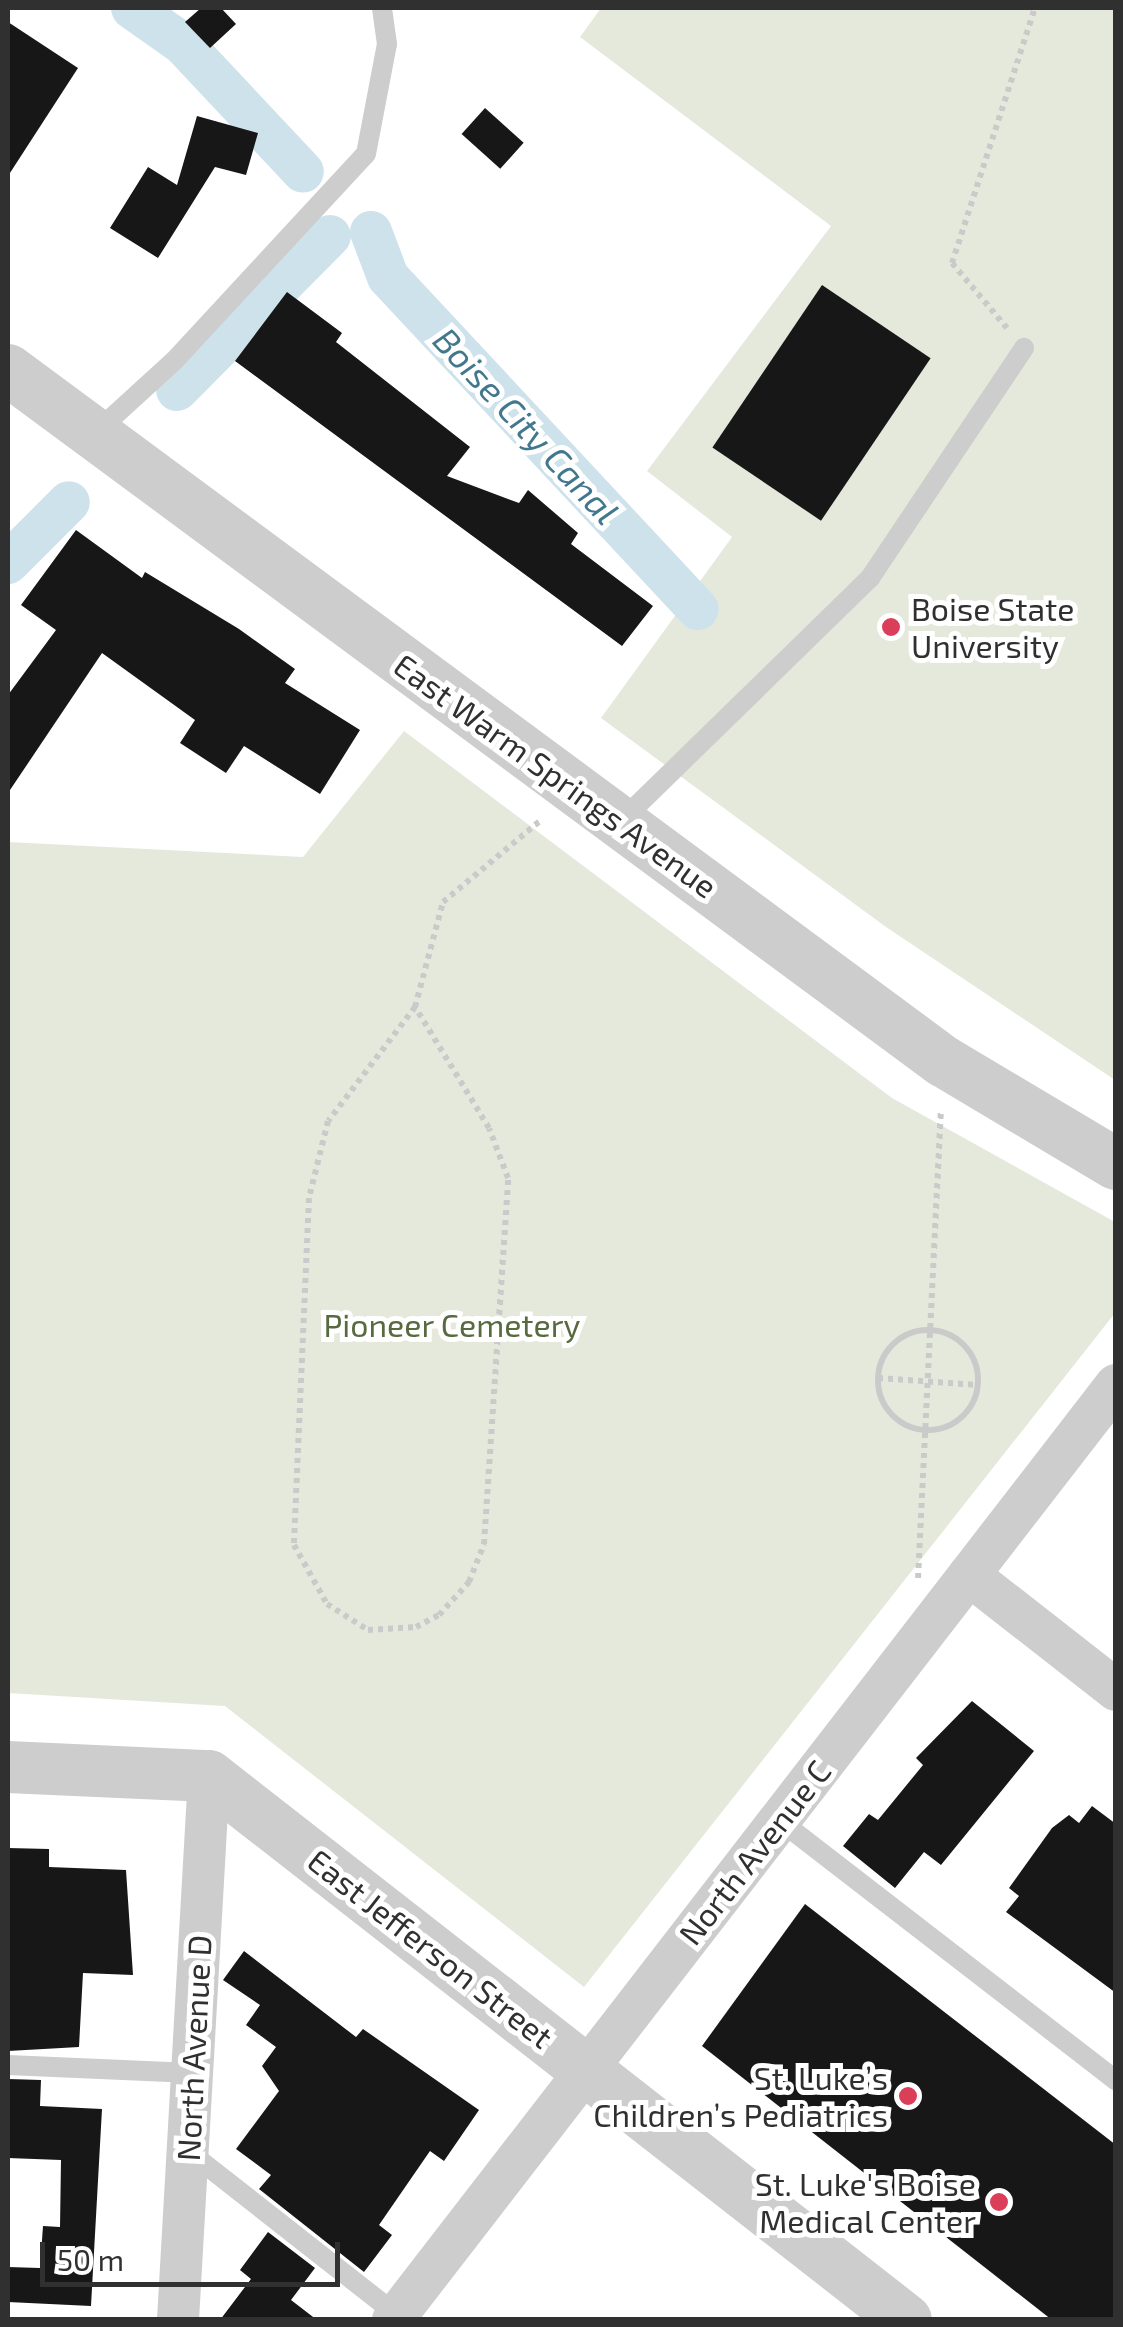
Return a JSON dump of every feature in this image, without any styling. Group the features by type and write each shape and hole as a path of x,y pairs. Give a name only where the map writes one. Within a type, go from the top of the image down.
{"street":[{"name":"East Warm Springs Avenue","path":"8,370 92,436 943,1061 1116,1164"},
{"name":"North Avenue C","path":"397,2318 1116,1385"},
{"path":"959,1588 1116,1690"},
{"path":"8,1768 209,1776"},
{"name":"East Jefferson Street","path":"209,1776 906,2320"},
{"name":"North Avenue D","path":"178,2320 209,1776"}],"lane":[{"path":"92,436 174,361 366,154 387,44 382,8"},
{"path":"620,822 870,578 1024,348"},
{"path":"779,1820 1116,2080"},
{"path":"8,2065 192,2073"},
{"path":"187,2150 397,2318"}],"path":[{"path":"1024,348 952,263 1036,8"},
{"path":"415,1007 489,1128 508,1178 484,1544 470,1582 439,1615 416,1627 368,1630 328,1604 294,1545 309,1198 328,1122 415,1007 443,902 576,791"},
{"path":"943,1061 932,1331 915,1575 959,1588"},
{"path":"932,1331 966,1347 978,1385 958,1421 925,1431 896,1419 878,1378 892,1345 932,1331"},
{"path":"878,1378 978,1385"}],"green space":[{"name":"Boise State University","path":"601,8 1115,8 1115,1080 886,927 601,718 732,537 647,471 831,226 580,37"},
{"name":"Pioneer Cemetery","path":"404,731 892,1098 1115,1222 1115,1313 584,1987 225,1706 8,1693 8,842 303,857"}],"building":[{"path":"201,8 221,8 236,24 210,48 185,22"},
{"path":"8,22 78,68 8,176"},
{"path":"485,108 524,143 500,169 462,134"},
{"path":"197,116 258,133 246,175 215,167 158,258 110,228 148,167 177,185"},
{"path":"822,285 931,358 821,521 712,447"},
{"path":"287,292 342,333 336,342 470,447 447,476 519,503 528,490 578,533 571,544 653,606 622,646 235,361"},
{"path":"76,530 142,578 145,572 239,629 295,669 285,683 360,730 320,794 244,746 226,773 180,743 195,720 102,653 8,793 8,695 56,630 21,605"},
{"path":"972,1701 1034,1751 941,1865 924,1852 895,1888 843,1846 869,1814 878,1820 923,1765 916,1758"},
{"path":"1092,1806 1116,1824 1116,1993 1006,1912 1019,1896 1009,1888 1052,1828 1069,1815 1079,1823"},
{"path":"8,1848 49,1849 49,1867 126,1870 133,1975 83,1973 79,2047 8,2051"},
{"name":"St. Luke's Boise Medical Center","path":"805,1904 1116,2145 1116,2320 1052,2320 702,2046"},
{"path":"244,1951 356,2037 363,2029 479,2110 444,2161 430,2151 379,2225 392,2235 364,2272 259,2189 271,2175 236,2149 279,2091 262,2066 276,2047 246,2025 260,2005 223,1980"},
{"path":"8,2079 41,2080 40,2106 102,2109 91,2306 8,2302 8,2267 40,2268 43,2226 60,2227 61,2160 8,2158"},
{"path":"268,2232 315,2268 291,2300 317,2320 220,2320 251,2279 240,2270"}],"waterway":[{"name":"Boise City Canal","path":"132,8 183,44 303,172"},
{"name":"Boise City Canal","path":"371,232 388,277 698,609"},
{"path":"177,390 330,236"},
{"path":"8,563 69,502"}],"place":[{"name":"Boise State University","path":"891,627"},
{"name":"St. Luke’s Children’s Pediatrics","path":"908,2096"},
{"name":"St. Luke's Boise Medical Center","path":"999,2202"}]}
